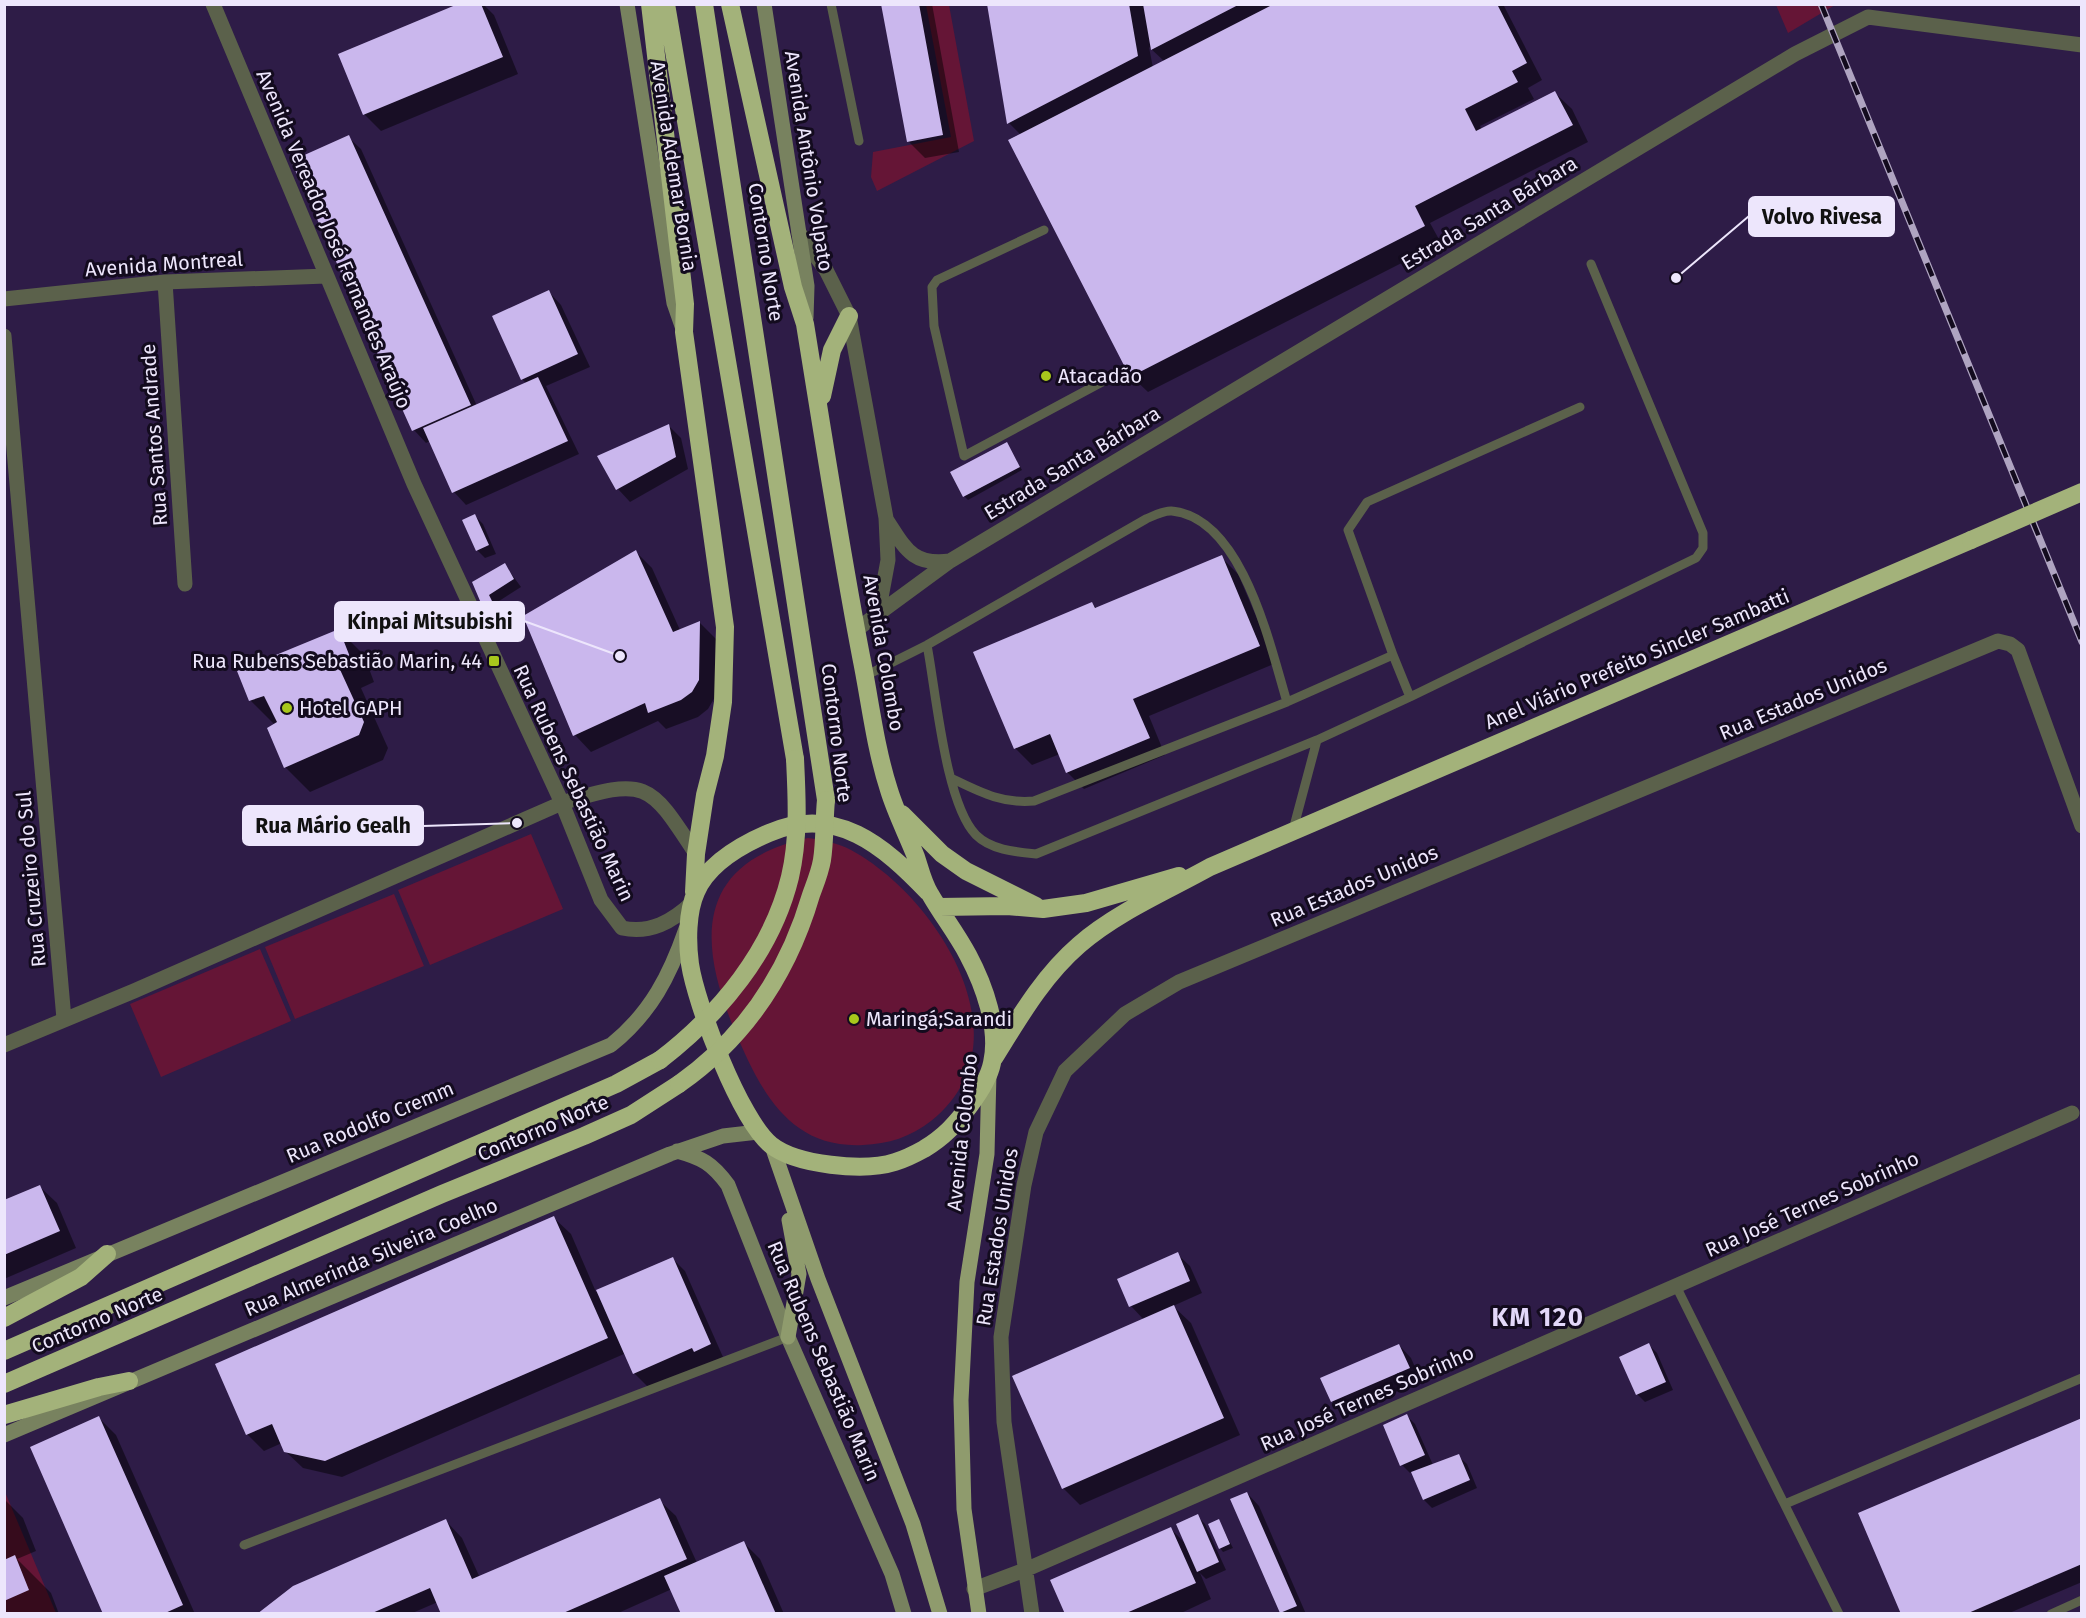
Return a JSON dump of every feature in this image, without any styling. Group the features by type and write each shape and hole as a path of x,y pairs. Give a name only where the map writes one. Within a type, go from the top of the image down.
{"highway":[{"path":"650,4 685,304 684,332 725,627 723,702 696,854 690,907 690,963 700,1005 740,1101 758,1132 772,1146"},
{"name":"Contorno Norte","path":"4,1351 561,1108 660,1060 701,1025 744,975 774,925 790,876 797,812 795,759 666,4"},
{"name":"Contorno Norte","path":"4,1384 442,1194 631,1115 696,1071 726,1042 766,999 787,962 802,926 822,861 826,800 704,4"},
{"name":"Avenida Colombo","path":"730,4 793,287 806,324 856,630 878,743 895,806 934,899 968,954 983,988 992,1022 992,1066"},
{"path":"820,413 832,350 849,316"},
{"name":"Anel Viário Prefeito Sincler Sambatti","path":"772,1146 796,1158 830,1164 866,1166 893,1163 944,1137 973,1101 992,1066 1052,971 1080,944 1119,918 1210,867 2082,492"},
{"path":"895,806 942,854 966,871 1043,909"},
{"path":"690,907 706,874 733,852 780,828 805,823 828,824 853,831 897,859 934,899"},
{"name":"Anel Viário Prefeito Sincler Sambatti","path":"934,899 1043,909 1086,903 1210,867"},
{"path":"4,1318 81,1277 107,1254"},
{"path":"4,1416 99,1387 129,1381"}],"main road":[{"name":"Avenida Colombo","path":"979,1614 964,1509 961,1400 967,1282 987,1154 992,1066"},
{"path":"772,1146 783,1184 913,1524 940,1614"},
{"path":"783,1184 799,1274 798,1293 788,1337"}],"street":[{"name":"Avenida Vereador José Fernandes Araújo","path":"213,4 416,489"},
{"name":"Avenida Ademar Bornia","path":"627,4 674,303 684,332"},
{"name":"Avenida Antônio Volpato","path":"764,4 807,286 806,324"},
{"name":"Estrada Santa Bárbara","path":"856,630 950,561 1795,54 1868,16 2082,45"},
{"path":"799,233 826,270 849,316 886,518 888,561 878,614"},
{"name":"Avenida Montreal","path":"4,299 165,282 326,276"},
{"name":"Rua Santos Andrade","path":"165,282 185,584"},
{"name":"Rua Cruzeiro do Sul","path":"4,336 64,1020"},
{"name":"Rua Rubens Sebastião Marin","path":"416,489 562,803 609,915 622,928 638,932 663,925 690,907"},
{"path":"886,518 902,544 917,558 926,562 950,561"},
{"name":"Rua Estados Unidos","path":"1032,1614 1001,1383 1001,1337 1024,1185 1036,1132 1065,1071 1125,1014 1179,982 1998,640 2018,650 2082,826"},
{"path":"4,1045 562,803 604,790 642,790 658,800 696,854"},
{"name":"Rua Rodolfo Cremm","path":"4,1298 611,1044 633,1028 657,996 674,963 690,907"},
{"name":"Rua José Ternes Sobrinho","path":"974,1589 1026,1570 2072,1113"},
{"name":"Rua Almerinda Silveira Coelho","path":"4,1436 129,1381 676,1151 723,1136 758,1132"},
{"name":"Rua Rubens Sebastião Marin","path":"676,1151 700,1158 716,1169 728,1185 788,1337 892,1574 904,1614"}],"lane":[{"path":"831,4 859,141"},
{"path":"1044,230 937,280 932,287 934,326 964,456 1117,374"},
{"path":"927,645 951,778 964,819 977,836 1005,851 1036,855 1317,740 1696,558 1703,548 1703,533 1591,264"},
{"path":"1410,697 1348,530 1356,516 1367,502 1580,407"},
{"path":"865,676 927,645 1146,519 1171,510 1199,521 1225,543 1247,581 1287,702"},
{"path":"951,778 993,799 1015,803 1034,801 1287,702 1393,656"},
{"path":"1292,832 1317,740"},
{"path":"1676,1286 1839,1614"},
{"path":"244,1545 788,1337"},
{"path":"1785,1504 2082,1378"},
{"path":"2051,1614 2082,1600"}],"shaded area":[{"path":"926,5 949,5 974,141 877,191 871,177 873,152 951,137"},
{"path":"1776,5 1835,5 1788,33"},
{"path":"531,834 563,909 430,965 398,890"},
{"path":"808,838 841,845 851,850 883,872 914,901 941,936 961,974 972,1013 972,1052 960,1089 931,1121 907,1135 890,1141 863,1145 837,1144 815,1137 797,1126 781,1112 767,1094 745,1053 723,998 714,966 712,937 715,910 725,886 744,866 771,850"},
{"path":"394,894 424,966 295,1019 265,947"},
{"path":"260,949 291,1021 161,1077 130,1004"},
{"path":"5,1492 56,1613 5,1613"}],"building":[{"path":"458,4 481,4 503,57 363,115 338,54"},
{"path":"881,4 919,4 943,135 907,142"},
{"path":"987,4 1129,4 1138,56 1007,124"},
{"path":"1143,4 1240,4 1151,50"},
{"path":"1274,4 1497,4 1527,63 1512,71 1518,82 1465,109 1476,131 1555,91 1573,125 1415,206 1425,226 1130,377 1008,140"},
{"path":"349,135 471,405 412,431 291,161"},
{"path":"549,290 578,354 521,380 492,316"},
{"path":"538,377 568,441 452,493 423,428"},
{"path":"669,424 676,457 616,490 597,456"},
{"path":"1007,442 1020,467 963,497 950,472"},
{"path":"475,514 489,545 476,551 462,520"},
{"path":"636,550 673,632 700,621 699,680 692,692 681,700 648,713 645,703 573,736 523,616"},
{"path":"1222,555 1260,646 1133,699 1150,738 1066,773 1050,734 1014,749 973,652 1092,602 1095,608"},
{"path":"505,563 514,579 489,595 500,617 489,622 472,582"},
{"path":"339,629 350,657 337,663 364,722 359,735 284,768 267,728 277,722 264,696 249,701 237,671"},
{"path":"40,1185 60,1231 4,1255 4,1200"},
{"path":"554,1216 608,1338 325,1461 284,1452 272,1424 246,1435 215,1364"},
{"path":"1178,1252 1190,1281 1129,1307 1117,1279"},
{"path":"673,1257 711,1344 694,1352 692,1348 633,1374 596,1290"},
{"path":"1174,1305 1224,1418 1062,1489 1012,1376"},
{"path":"1649,1343 1666,1382 1636,1395 1619,1357"},
{"path":"1399,1344 1410,1368 1331,1402 1320,1378"},
{"path":"1407,1414 1425,1455 1400,1466 1383,1425"},
{"path":"99,1416 183,1605 163,1614 103,1614 30,1447"},
{"path":"2082,1418 2082,1564 1966,1614 1901,1614 1858,1513"},
{"path":"1459,1454 1470,1480 1423,1500 1411,1472"},
{"path":"1247,1492 1297,1606 1280,1613 1230,1499"},
{"path":"660,1498 687,1559 561,1614 441,1614 430,1588 370,1614 257,1614 293,1586 446,1519 472,1579"},
{"path":"1198,1514 1219,1562 1197,1572 1176,1524"},
{"path":"1219,1519 1230,1544 1219,1549 1208,1524"},
{"path":"1171,1527 1196,1583 1124,1614 1065,1614 1050,1580"},
{"path":"744,1541 776,1614 681,1614 664,1576"},
{"path":"15,1555 29,1590 4,1601 4,1560"}],"railway":[{"path":"1821,4 2082,642"}],"place":[{"name":"Volvo Rivesa","path":"1676,278"},
{"name":"Atacadão","path":"1046,376"},
{"name":"Kinpai Mitsubishi","path":"620,656"},
{"name":"Rua Rubens Sebastião Marin, 44","path":"494,661"},
{"name":"Hotel GAPH","path":"287,708"},
{"name":"Rua Mário Gealh","path":"517,823"},
{"name":"Maringá;Sarandi","path":"854,1019"}],"district":[{"name":"KM 120","path":"1538,1317"}]}
